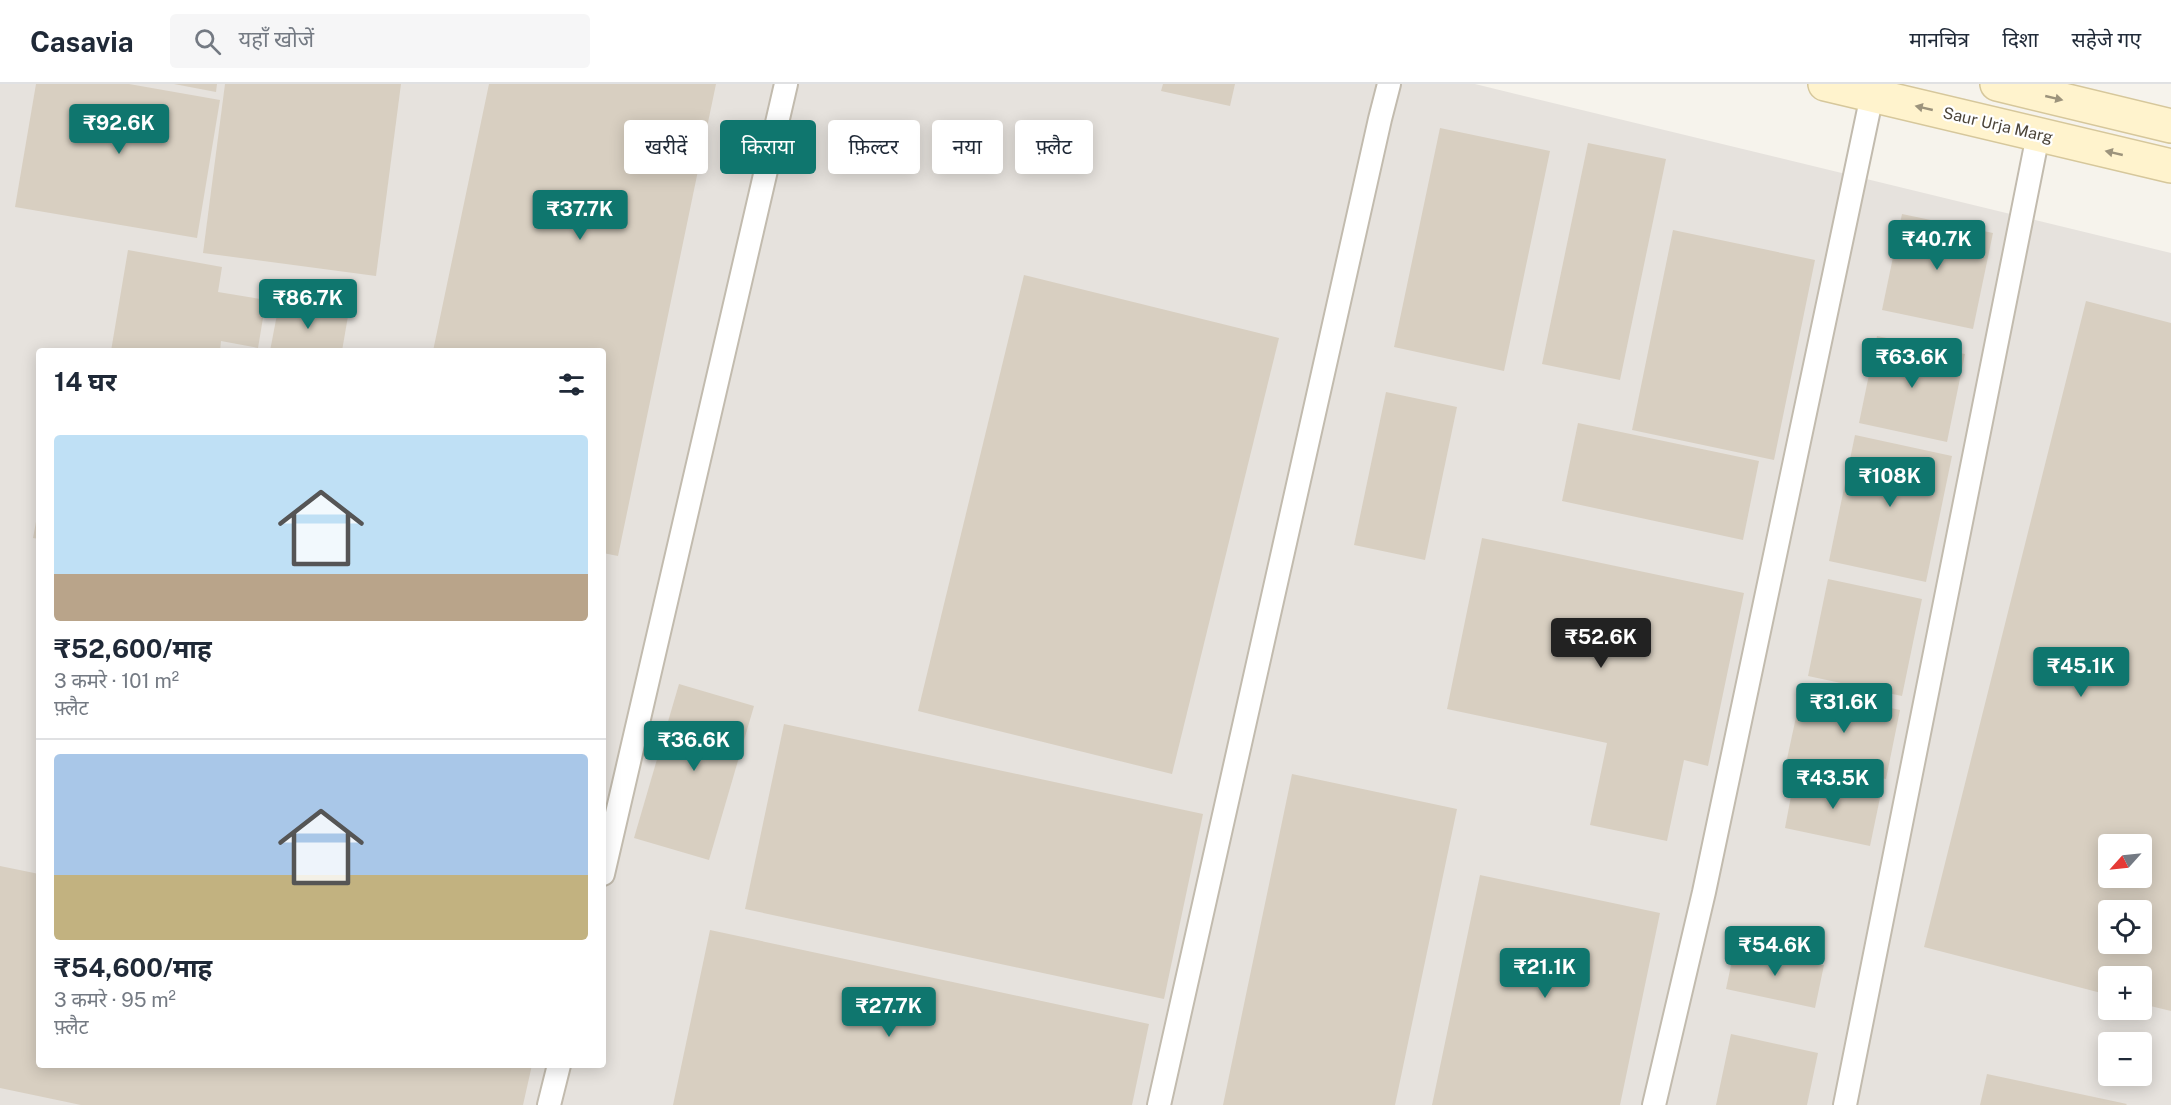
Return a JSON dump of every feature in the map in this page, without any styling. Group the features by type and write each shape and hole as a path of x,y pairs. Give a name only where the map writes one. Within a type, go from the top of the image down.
{"street":[{"name":"Saur Urja Marg","path":"1825,84 2171,166"},
{"path":"1997,84 2171,126"}],"lane":[{"path":"606,861 786,84"},
{"path":"1159,1105 1389,84"},
{"path":"1654,1105 1704,892 1872,95"},
{"path":"1845,1105 2038,135"},
{"path":"549,1105 558,1068"}],"shaded area":[{"path":"0,84 1475,84 2171,253 2171,1105 0,1105"}],"building":[{"path":"36,84 129,84 220,100 197,238 15,207"},
{"path":"174,84 217,84 216,92"},
{"path":"225,84 401,84 376,276 203,253"},
{"path":"489,84 716,84 708,123 708,120 624,120 624,174 697,174 618,556 606,554 606,348 434,348"},
{"path":"1163,84 1235,84 1230,106 1161,91"},
{"path":"1440,128 1550,151 1504,371 1394,347"},
{"path":"1588,143 1666,159 1620,380 1542,364"},
{"path":"1902,214 1993,233 1973,329 1882,310"},
{"path":"1673,230 1815,260 1774,460 1632,430"},
{"path":"128,250 222,267 218,292 266,300 258,348 221,341 220,348 112,348"},
{"path":"1024,275 1279,338 1172,774 918,711"},
{"path":"2086,301 2171,323 2171,1011 2152,1006 2152,966 2098,966 2098,992 1924,947"},
{"path":"279,304 348,316 343,348 271,348"},
{"path":"1877,336 1965,354 1947,442 1859,423"},
{"path":"1386,392 1457,407 1425,560 1354,545"},
{"path":"1578,423 1759,461 1743,540 1562,501"},
{"path":"1855,435 1952,456 1926,582 1829,561"},
{"path":"36,522 36,538 33,538"},
{"path":"1482,538 1744,593 1708,766 1684,760 1667,841 1590,825 1607,743 1447,709"},
{"path":"1828,579 1922,599 1902,696 1808,676"},
{"path":"679,684 754,706 709,860 634,838"},
{"path":"1802,689 1900,710 1886,779 1787,759"},
{"path":"784,724 1203,814 1164,999 745,909"},
{"path":"1292,774 1457,809 1395,1105 1223,1105"},
{"path":"1795,775 1881,793 1870,846 1785,828"},
{"path":"0,866 36,873 36,1068 531,1068 523,1105 81,1105 0,1088"},
{"path":"1480,875 1660,913 1620,1105 1432,1105"},
{"path":"710,930 1149,1024 1132,1105 673,1105"},
{"path":"1735,946 1824,965 1815,1008 1726,989"},
{"path":"1731,1034 1818,1053 1807,1105 1716,1105"},
{"path":"1987,1074 2127,1104 1980,1105"}]}
